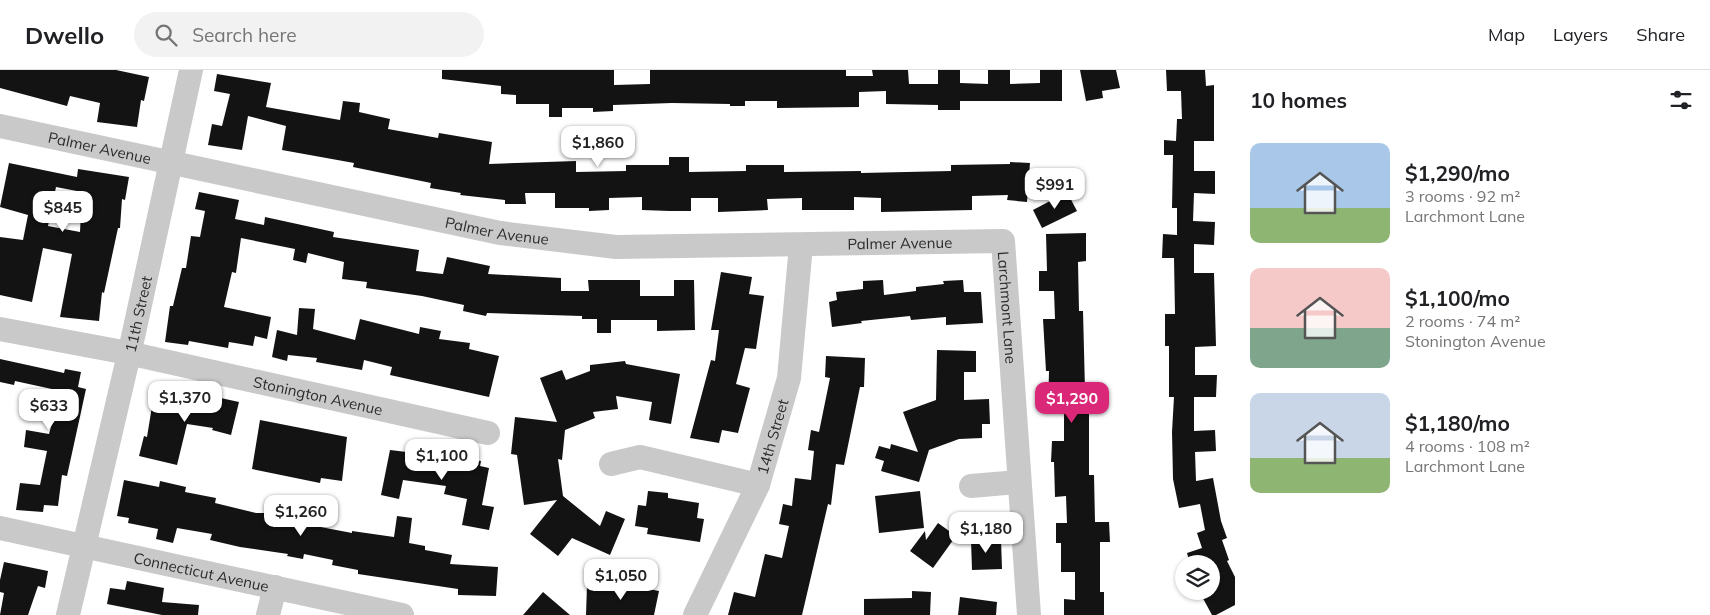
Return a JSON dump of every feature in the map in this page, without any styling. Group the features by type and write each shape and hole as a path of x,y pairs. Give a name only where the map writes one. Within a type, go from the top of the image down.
{"street":[{"name":"11th Street","path":"68,615 172,162 191,70"},
{"name":"Palmer Avenue","path":"0,126 500,233 616,247 1003,240"},
{"name":"Larchmont Lane","path":"1003,240 1018,482 1029,615"},
{"name":"14th Street","path":"695,615 758,485 789,378 801,245"},
{"name":"Stonington Avenue","path":"0,329 128,353 488,433"},
{"path":"611,464 640,457 758,485"},
{"path":"971,486 1018,482"},
{"name":"Connecticut Avenue","path":"0,528 402,615"},
{"path":"268,615 275,587"}],"building":[{"path":"0,70 116,70 149,77 144,101 141,100 137,127 97,122 100,103 70,96 67,106 0,88"},
{"path":"442,70 614,70 614,85 650,84 650,70 846,70 846,76 873,76 872,70 908,70 909,84 938,84 938,70 960,70 960,83 988,84 988,70 1010,70 1010,84 1040,83 1040,70 1062,70 1062,101 960,101 960,110 938,110 938,105 886,104 886,91 859,92 859,107 777,108 777,101 745,101 745,106 672,103 613,105 613,111 593,112 593,108 562,108 562,117 549,117 549,104 516,104 516,95 501,94 501,86 442,79"},
{"path":"1080,70 1116,70 1120,88 1102,91 1103,98 1086,101"},
{"path":"1166,70 1205,70 1206,86 1214,85 1214,141 1194,141 1194,171 1215,171 1215,194 1194,193 1193,221 1215,222 1214,245 1194,244 1194,273 1214,273 1216,346 1195,347 1195,375 1217,375 1216,397 1194,397 1194,431 1215,430 1216,451 1195,452 1196,481 1213,478 1221,521 1227,538 1222,540 1229,560 1227,561 1235,577 1235,605 1216,615 1212,615 1204,600 1220,600 1220,555 1188,555 1187,553 1202,548 1197,533 1205,530 1200,504 1179,508 1173,479 1172,432 1174,397 1169,397 1169,346 1165,346 1165,314 1175,314 1174,258 1162,258 1163,234 1177,235 1177,208 1172,208 1173,155 1164,155 1164,140 1176,141 1177,119 1182,119 1181,91 1167,91"},
{"path":"217,74 271,83 266,107 340,120 343,101 360,103 359,112 390,119 388,129 438,138 439,133 492,142 489,164 576,161 576,172 626,171 626,165 669,165 669,157 689,157 689,172 746,171 746,165 784,165 784,172 861,171 861,173 951,171 951,165 1010,164 1010,162 1030,163 1027,202 1007,200 1008,195 972,196 972,210 881,212 881,198 854,197 854,210 802,210 802,198 767,199 768,210 718,212 718,198 691,198 691,211 670,211 642,210 642,197 609,198 609,210 589,211 589,208 555,208 555,193 525,193 526,204 505,204 505,200 460,195 461,193 430,188 431,183 353,167 354,163 282,150 286,126 248,116 242,150 208,145 212,124 222,126 230,94 214,91"},
{"path":"9,163 77,177 78,169 129,177 125,200 122,199 120,228 118,228 104,293 102,292 99,321 60,317 72,254 43,248 32,302 0,295 0,237 23,240 28,215 0,207","holes":["56,187 82,192 80,232 48,226"]},
{"path":"199,192 239,200 235,219 264,225 265,217 334,232 333,237 419,250 416,271 443,274 447,257 490,266 488,274 561,278 561,291 589,291 588,280 640,280 640,296 674,296 674,280 694,280 695,330 657,331 657,320 611,320 611,333 597,333 597,319 582,319 582,316 487,313 486,316 463,311 464,305 422,296 366,288 367,282 342,279 344,262 308,253 306,263 293,260 295,249 241,238 236,273 232,272 224,307 271,317 267,339 255,336 253,346 229,342 228,348 189,341 188,345 165,342 170,306 173,306 182,268 186,268 191,236 200,237 205,211 195,209"},
{"path":"1067,192 1077,211 1042,228 1033,210"},
{"path":"1086,233 1086,261 1078,262 1079,311 1083,311 1085,390 1089,390 1089,475 1094,475 1095,522 1109,522 1110,542 1100,542 1100,592 1104,592 1104,615 1064,615 1064,599 1075,600 1075,572 1061,572 1061,543 1056,543 1056,523 1067,523 1066,496 1055,497 1054,462 1051,462 1052,441 1064,441 1064,411 1048,411 1049,371 1046,371 1043,319 1055,319 1054,291 1039,291 1039,271 1047,271 1046,234"},
{"path":"721,272 752,277 749,294 764,296 756,349 745,348 736,384 750,388 738,433 722,430 719,443 690,438 711,360 715,361 719,330 711,330"},
{"path":"883,280 884,295 916,291 916,287 944,284 943,281 963,280 964,292 981,292 983,323 946,325 946,317 911,320 910,316 861,321 862,323 832,327 829,302 837,300 836,292 863,289 863,281"},
{"path":"299,308 315,309 313,329 355,340 360,319 419,334 420,327 441,331 439,339 470,343 469,349 499,356 489,397 390,375 392,367 364,360 362,370 316,362 317,358 288,355 287,361 272,357 277,330 297,335"},
{"path":"937,350 976,351 976,372 964,372 964,400 989,399 990,424 982,424 982,438 959,439 929,450 919,482 881,471 884,461 875,458 879,446 890,449 891,444 918,452 903,412 936,400"},
{"path":"826,356 865,358 864,387 860,387 844,465 836,464 831,505 828,504 802,615 728,615 734,592 755,597 765,554 782,558 789,526 779,524 783,504 792,506 795,478 811,480 814,451 808,450 811,430 819,432 830,378 825,377"},
{"path":"0,359 64,373 65,369 81,372 78,387 86,389 67,476 62,475 58,506 44,505 43,512 16,510 20,483 40,485 47,451 24,447 26,430 49,434 61,391 15,381 14,385 0,382"},
{"path":"625,361 626,364 680,374 671,424 649,420 652,402 616,396 618,409 593,412 595,418 565,430 562,460 558,459 563,496 600,526 606,511 625,519 610,555 572,538 558,556 530,534 557,500 524,505 517,455 511,454 515,417 557,422 540,378 562,370 566,380 590,371 590,365"},
{"path":"175,388 239,402 231,435 212,430 213,428 187,424 177,465 139,456 144,436 147,437 153,400 173,404"},
{"path":"260,420 347,437 342,481 321,478 320,483 252,469"},
{"path":"390,450 481,461 480,466 489,468 482,505 494,507 489,530 462,525 467,499 444,494 446,486 403,480 399,499 381,495"},
{"path":"124,480 159,487 160,481 186,487 185,492 216,498 215,503 256,513 266,513 268,501 294,504 313,510 310,525 352,533 352,531 394,537 397,516 412,518 409,543 425,546 425,550 452,555 450,564 498,567 496,596 458,595 458,589 358,574 358,570 332,565 333,560 304,554 303,559 287,556 288,554 240,547 210,540 212,534 177,528 173,543 156,539 158,529 128,523 129,518 117,516"},
{"path":"648,491 668,493 668,498 699,503 697,518 704,519 700,542 647,534 648,528 635,526 638,505 646,506"},
{"path":"920,491 924,528 879,533 875,496"},
{"path":"938,523 956,536 933,568 910,551 925,531 926,540"},
{"path":"1001,539 1002,569 972,570 971,540"},
{"path":"4,562 48,571 45,588 38,586 28,615 0,615 4,593 0,592 0,580"},
{"path":"127,581 164,588 162,602 199,605 198,615 162,615 107,604 110,588 125,590"},
{"path":"622,584 659,591 654,615 586,615 587,585 622,586"},
{"path":"912,591 931,592 930,615 864,615 864,599 912,598"},
{"path":"543,592 570,615 523,615"},
{"path":"960,597 997,602 996,615 958,615"}]}
